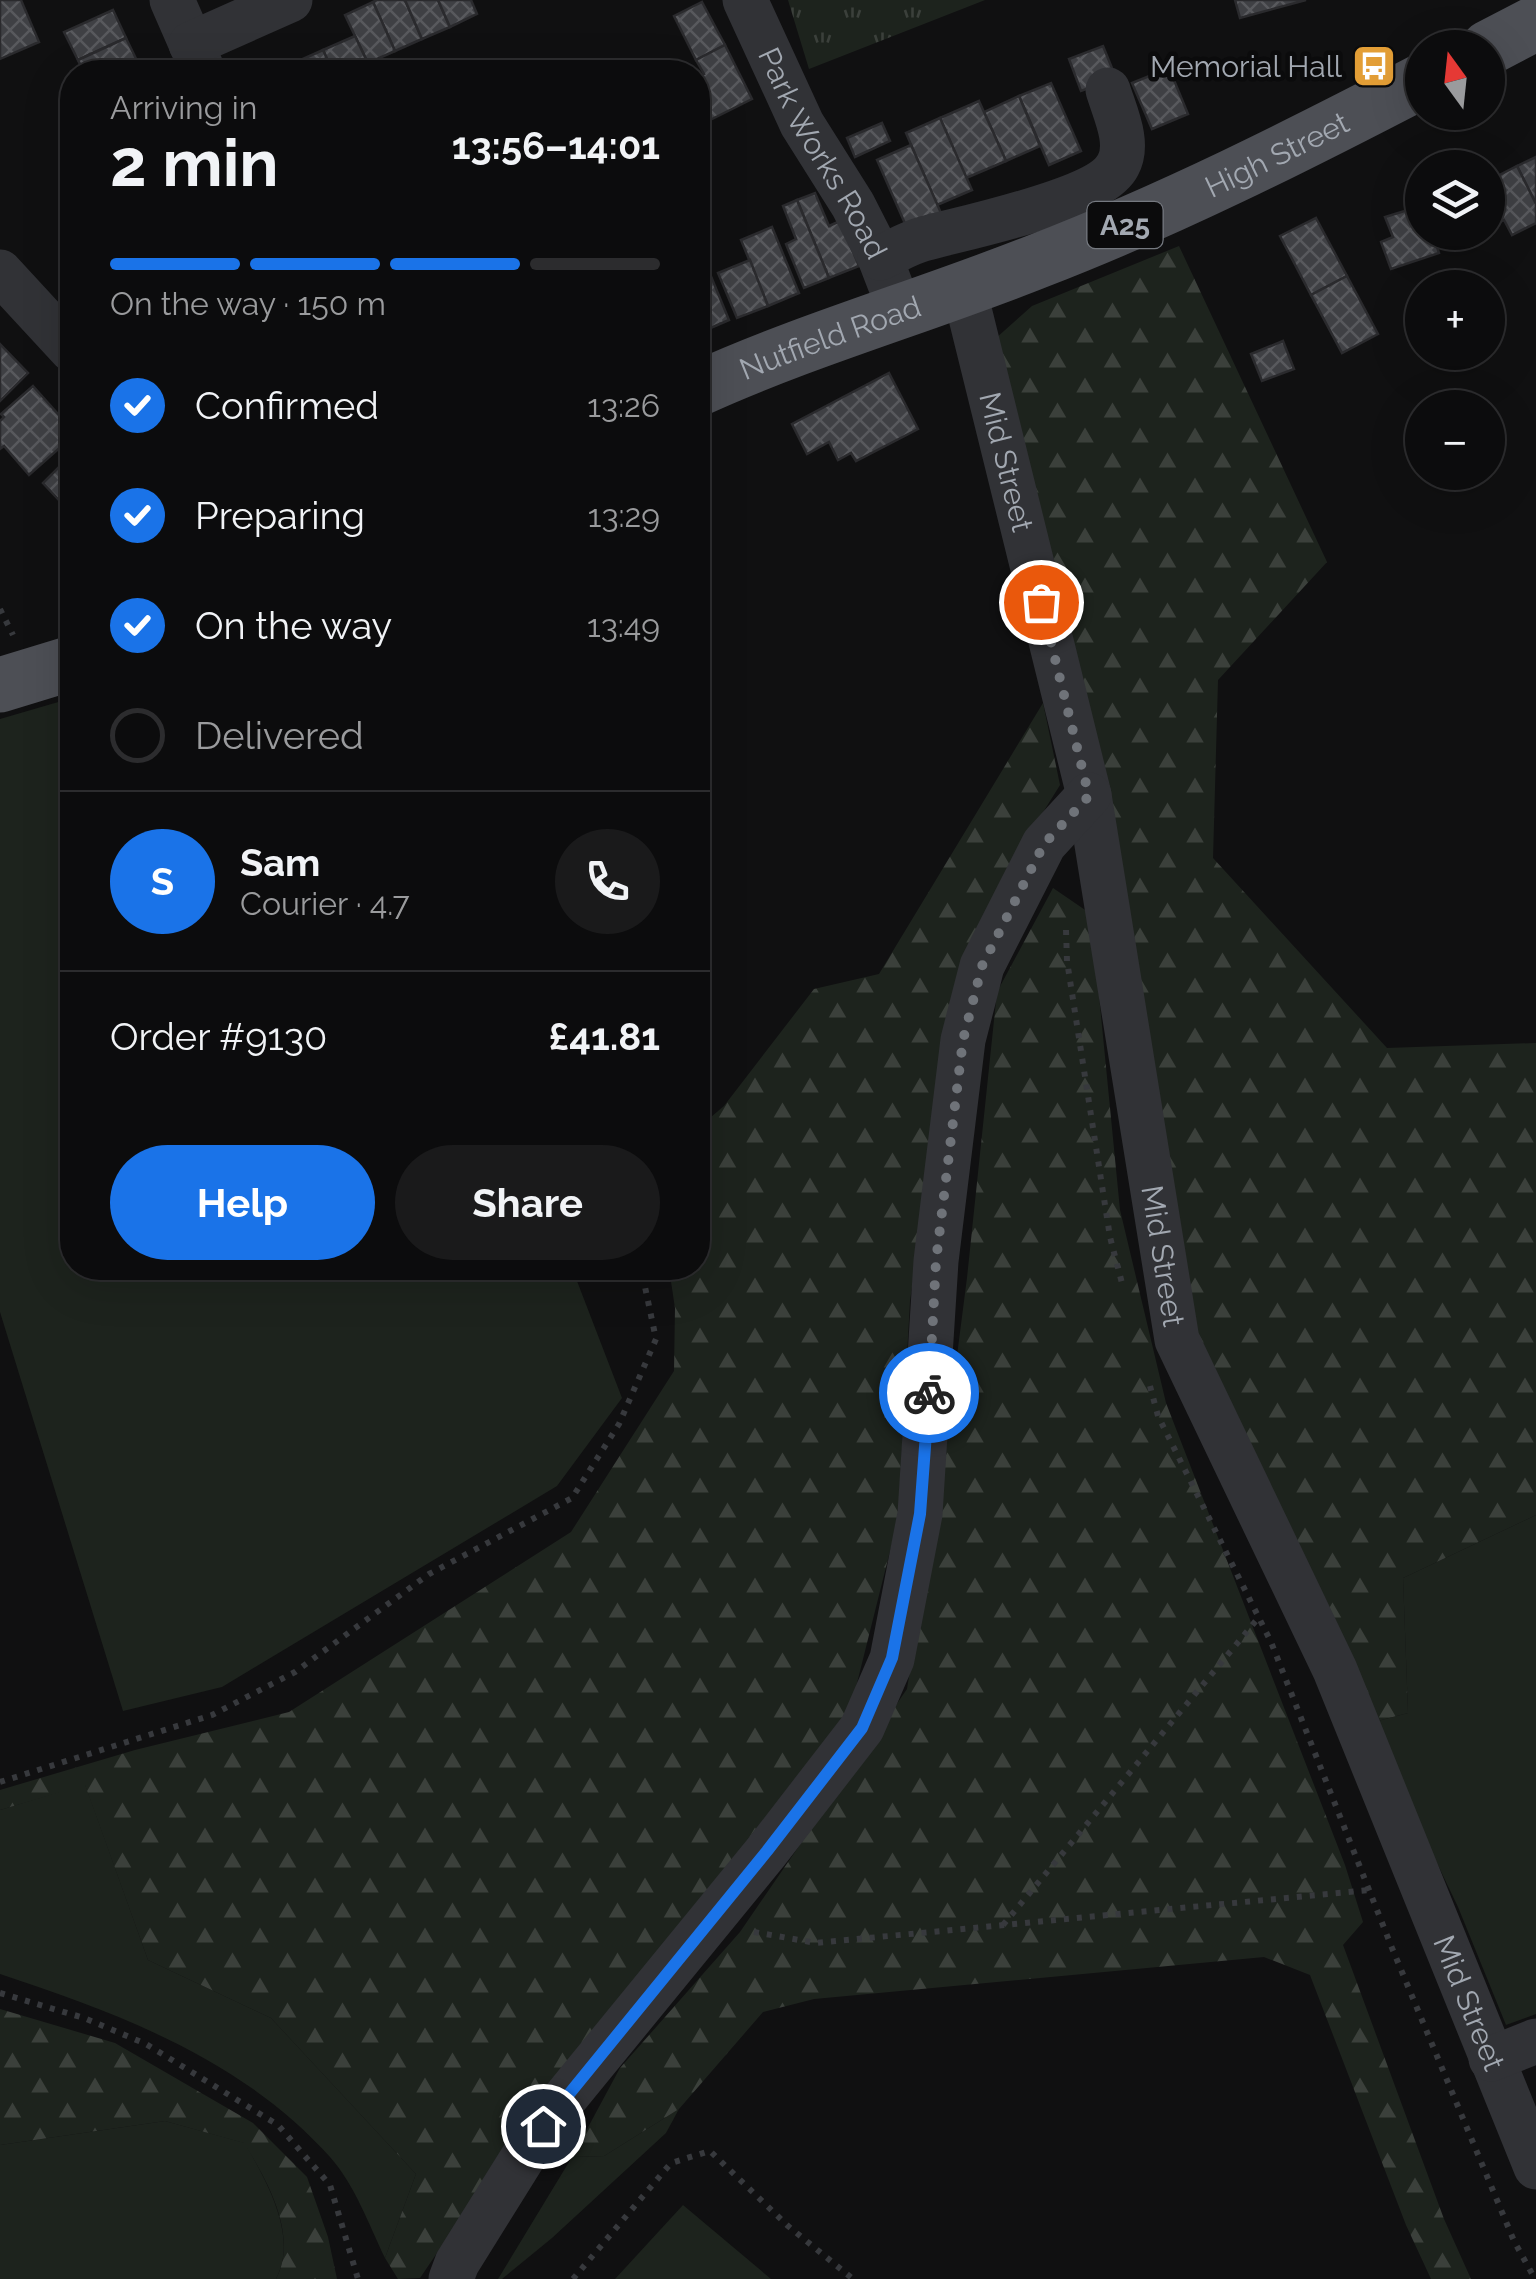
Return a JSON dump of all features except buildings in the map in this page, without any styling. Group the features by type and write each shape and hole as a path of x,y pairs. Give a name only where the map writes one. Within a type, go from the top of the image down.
{"main road":[{"path":"1505,39 1536,23"},
{"name":"High Street","path":"964,289 1154,213 1405,90"},
{"name":"Nutfield Road","path":"710,384 762,360 964,289"},
{"path":"0,685 60,667"}],"street":[{"path":"172,0 198,58 290,0"},
{"name":"Park Works Road","path":"745,0 802,124 880,258 900,310"},
{"path":"880,258 918,240 1020,214 1110,176 1124,149 1108,90"},
{"path":"0,272 60,337"},
{"name":"Mid Street","path":"964,289 1089,796 1177,1340 1335,1670 1536,2167"},
{"path":"451,2279 457,2263 543,2126 862,1728 892,1658 920,1514 936,1261 963,1040 982,966 1008,913 1044,844 1089,796"},
{"path":"1491,2059 1536,2041"}],"path":[{"path":"0,1782 212,1715 294,1672 429,1574 572,1498 620,1424 656,1339 644,1280"},
{"path":"1002,1926 1258,1617"},
{"path":"708,1924 816,1943 1370,1890"},
{"path":"0,1993 84,2018 146,2044 278,2125 330,2185 358,2279"},
{"path":"574,2279 672,2163 710,2151 788,2226 854,2279"}],"green space":[{"path":"788,0 985,0 809,69"},
{"path":"1179,246 1327,562 1218,680 1213,858 1387,1048 1536,1043 1536,1515 1403,1578 1408,1713 1370,1723 1185,1314 995,339 1032,306"},
{"path":"60,702 60,1280 577,1280 622,1398 557,1486 222,1687 123,1711 0,1312 0,719"},
{"path":"1043,703 1060,785 1005,873 952,998 910,1301 898,1519 851,1707 508,2148 420,2278 398,2279 385,2258 416,2174 271,2018 148,1960 85,1785 0,1810 0,1790 135,1750 289,1712 571,1532 674,1371 675,1308 671,1280 710,1280 710,1118 724,1106 814,989 879,974"},
{"path":"1053,888 1091,914 1120,1210 1166,1403 1345,1865 1363,1922 1343,1945 1444,2219 1471,2279 1431,2279 1406,2225 1310,1975 1264,1957 814,1999 763,2012 679,2109 604,2156 572,2157 620,2068 740,1932 907,1689 940,1488 997,992"},
{"path":"1536,1515 1536,2014 1506,2025 1458,1907 1370,1723 1408,1713 1403,1578"},
{"path":"85,1784 148,1960 271,2018 416,2174 385,2258 339,2168 296,2123 259,2093 178,2044 135,2024 0,1974 0,1810"},
{"path":"0,2009 115,2043 253,2123 307,2177 328,2237 337,2279 276,2279 284,2245 282,2227 270,2191 244,2143 165,2121 0,2145"},
{"path":"679,2109 666,2133 552,2238 498,2279 572,2157 604,2156"},
{"path":"165,2121 245,2143 270,2191 282,2227 284,2245 276,2279 0,2279 0,2145"},
{"path":"683,2205 771,2279 615,2279"}],"way so far":[{"path":"929,1393 936,1261 963,1040 982,966 1044,844 1089,796 1041,602"}],"place":[{"name":"Memorial Hall","path":"1374,66"}],"route":[{"path":"543,2126 862,1728 892,1658 920,1514 929,1393"}]}
